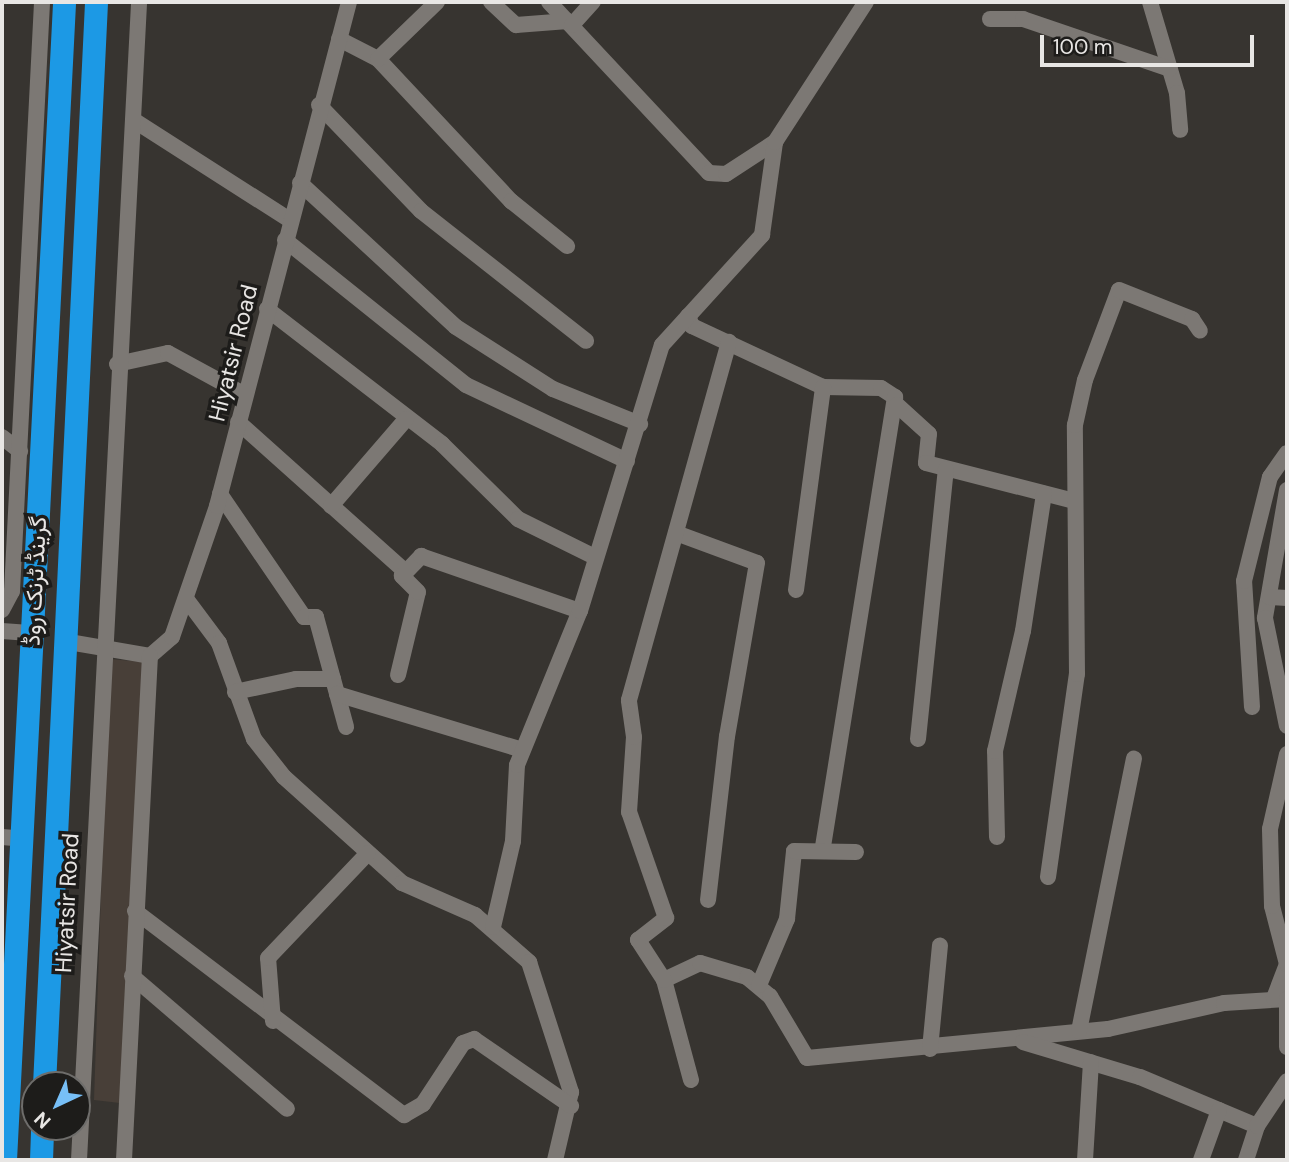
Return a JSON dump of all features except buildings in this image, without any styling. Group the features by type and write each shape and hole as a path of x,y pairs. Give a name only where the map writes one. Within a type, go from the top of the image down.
{"highway":[{"name":"گرینڈ ٹرنک روڈ","path":"5,1160 12,838 33,633 64,2"},
{"name":"گرینڈ ٹرنک روڈ","path":"45,1071 63,641 96,2"},
{"path":"41,1160 42,1141"}],"street":[{"path":"2,610 12,591 42,2"},
{"name":"Hiyatsir Road","path":"79,1160 102,647 117,364 135,121 139,2"},
{"name":"Hiyatsir Road","path":"150,656 172,637 187,600 220,494 348,2"},
{"path":"379,59 437,2"},
{"path":"491,2 516,24 570,23 593,2"},
{"path":"549,2 709,173 726,174 775,142 866,2"},
{"path":"1155,3 1180,130"},
{"path":"990,19 1023,19 1170,69"},
{"path":"339,39 379,59 511,201 567,246"},
{"path":"320,105 421,211 586,341"},
{"path":"135,121 290,220"},
{"path":"493,927 508,870 522,750 580,611 595,557 640,425 662,345 762,234 775,142"},
{"path":"300,183 456,327 553,389 640,425"},
{"path":"285,240 466,385 627,461"},
{"path":"1048,877 1077,674 1074,501 1076,413 1115,293 1192,319 1200,331"},
{"path":"267,309 294,324 406,419 442,444 518,520 595,557"},
{"path":"688,316 692,326 823,387 891,390 897,405 929,434 926,463 1074,501"},
{"path":"691,1080 664,980 638,940 666,918 629,812 634,737 629,700 729,342"},
{"path":"117,364 168,353 246,395"},
{"path":"796,590 823,387"},
{"path":"823,848 836,737 897,405"},
{"path":"331,506 406,419"},
{"path":"238,422 406,572 418,592 398,675"},
{"path":"2,437 20,452"},
{"path":"1287,453 1270,477 1255,528 1244,581 1287,726"},
{"path":"918,739 946,469"},
{"path":"1252,707 1255,619 1269,597 1287,490"},
{"path":"220,494 303,617 316,617 346,727"},
{"path":"996,837 995,751 1023,632 1044,494"},
{"path":"676,533 757,563 727,736 708,900"},
{"path":"406,572 424,556 580,611"},
{"path":"1269,597 1287,598"},
{"path":"187,600 219,643 254,740 284,777 402,883 493,927 537,974 571,1106 555,1160"},
{"path":"2,631 33,633"},
{"path":"63,641 150,656 124,1160"},
{"path":"235,692 296,679 335,686 522,750"},
{"path":"1079,1031 1135,758"},
{"path":"1286,761 1272,811 1271,860 1274,923 1287,964 1281,996 1287,1047"},
{"path":"759,985 787,919 794,851 823,848 856,852"},
{"path":"273,1021 268,958 368,853"},
{"path":"1271,860 1287,857"},
{"path":"135,911 273,1021 404,1115 424,1104 463,1043 474,1039 571,1106"},
{"path":"930,1049 940,945"},
{"path":"664,980 700,963 759,985 804,1057 1016,1040 1281,996"},
{"path":"132,976 287,1109"},
{"path":"1016,1040 1091,1062 1257,1126"},
{"path":"1085,1160 1091,1062"},
{"path":"1246,1160 1257,1126 1287,1081"},
{"path":"1201,1160 1219,1110"}],"shaded area":[{"path":"109,659 144,662 120,1103 94,1100"}]}
